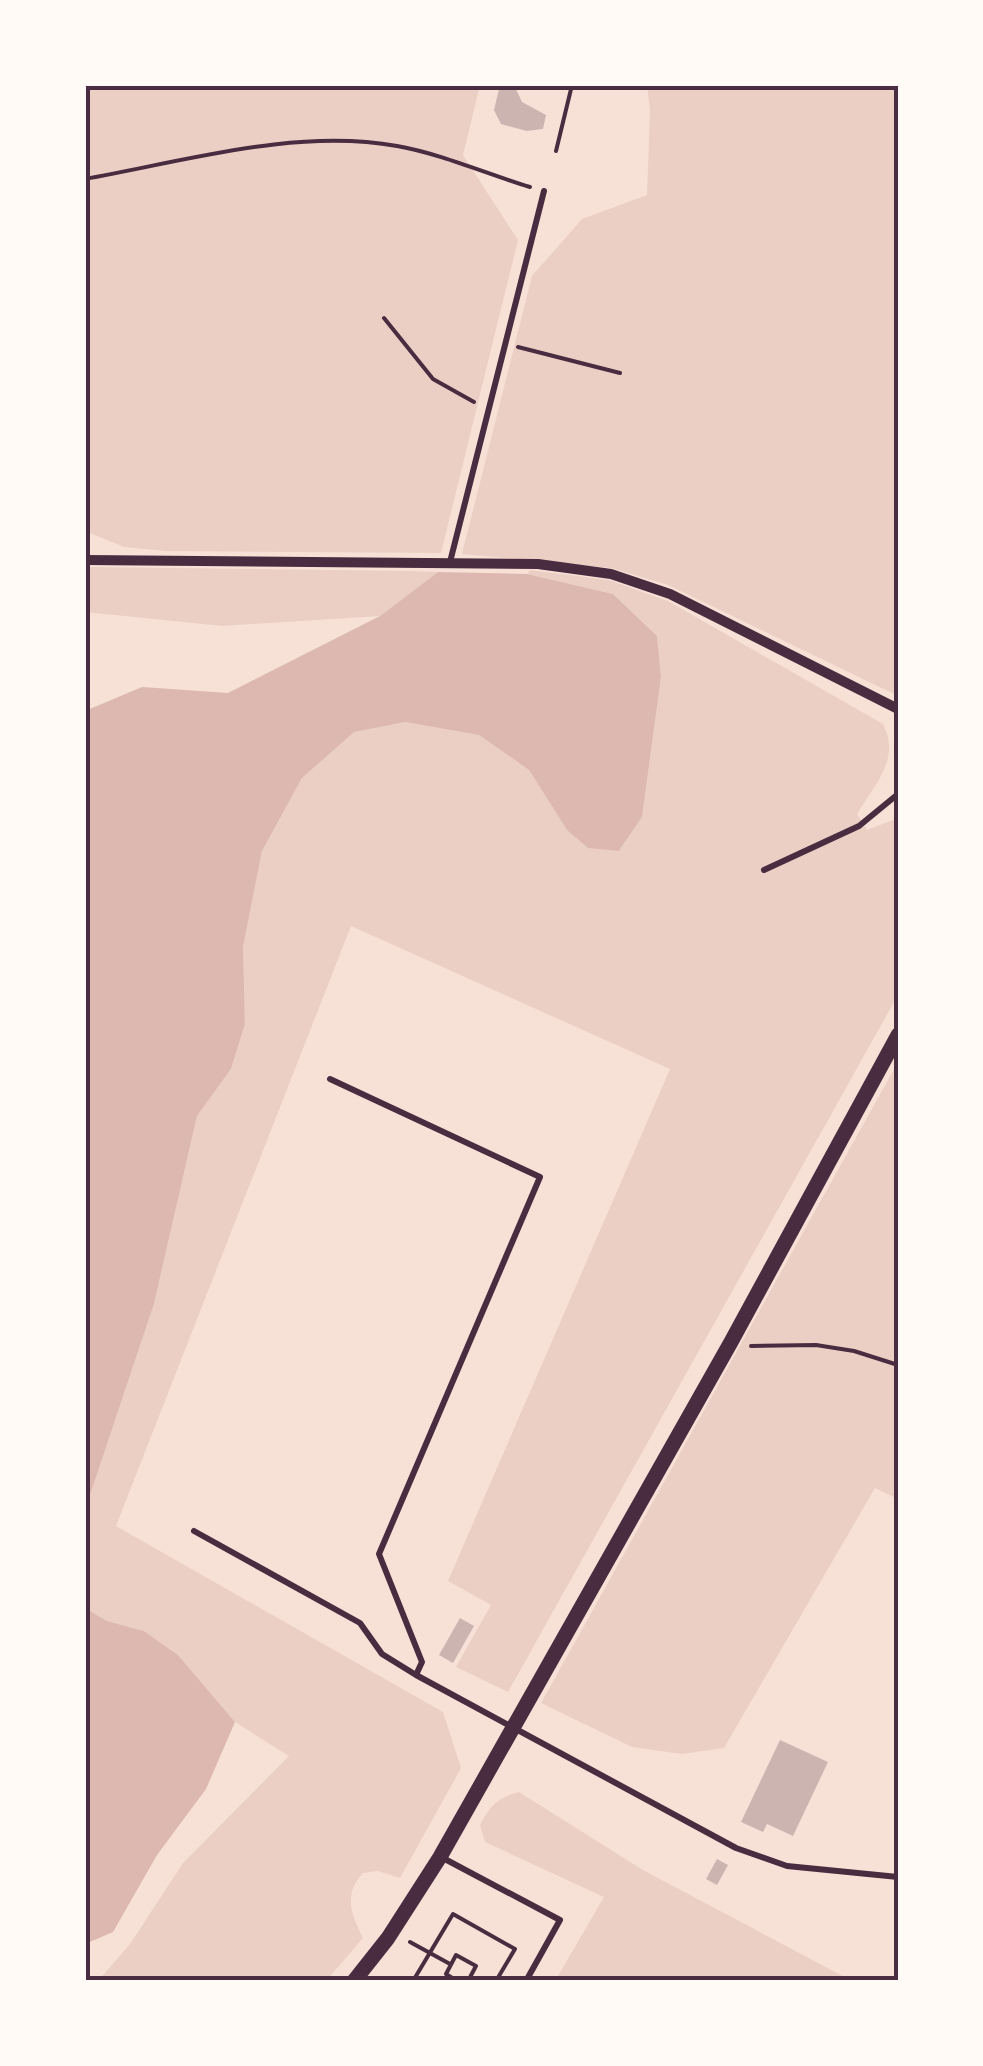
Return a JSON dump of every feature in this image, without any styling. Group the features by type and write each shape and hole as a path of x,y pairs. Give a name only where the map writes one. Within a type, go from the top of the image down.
{"street":[{"path":"85,560 538,564 612,574 670,594 898,708"},
{"path":"354,1981 388,1938 440,1856 898,1035"}],"lane":[{"path":"450,563 544,192"},
{"path":"764,870 859,826 898,794"},
{"path":"330,1079 540,1177 380,1554 422,1662 416,1675"},
{"path":"194,1530 360,1622 382,1654 416,1675 736,1848 788,1866 898,1877"},
{"path":"440,1856 560,1920 526,1981"}],"path":[{"path":"556,151 572,85"},
{"path":"85,179 330,140 399,146 544,192"},
{"path":"384,318 433,378 489,410"},
{"path":"506,344 620,373"},
{"path":"754,1347 816,1344 898,1365"},
{"path":"413,1981 453,1914 515,1949 496,1981"},
{"path":"406,1940 451,1964"},
{"path":"457,1981 446,1974 456,1955 476,1966 468,1981"}],"shaded area":[{"path":"85,85 480,85 463,155 518,240 441,553 167,551 124,547 85,531"},
{"path":"647,85 898,85 898,696 668,585 611,568 462,554 532,276 582,219 647,195"},
{"path":"85,567 438,572 380,616 222,626 85,612"},
{"path":"530,570 609,580 668,601 883,724 889,749 884,771 857,814 867,830 898,818 898,995 508,1692 456,1667 491,1605 448,1581 670,1069 351,926 116,1526 443,1712 461,1768 400,1878 378,1871 363,1873 357,1881 351,1904 363,1938 326,1981 98,1981 130,1944 183,1863 289,1756 235,1722 178,1655 144,1631 107,1621 85,1608 85,1510 154,1304 197,1116 231,1069 245,1024 243,947 262,851 302,778 353,732 405,722 479,735 529,770 567,830 620,850 642,817 661,677 657,636 613,594 527,574"},
{"path":"438,572 527,574 613,594 657,636 661,677 642,817 619,851 588,848 567,830 529,770 479,735 405,722 354,732 302,778 262,851 243,947 245,1024 231,1069 197,1116 154,1304 85,1510 85,711 142,687 228,693 380,616"},
{"path":"898,1062 898,1499 875,1488 724,1748 682,1754 632,1747 541,1703"},
{"path":"85,1608 107,1621 144,1631 178,1655 235,1722 206,1789 157,1855 113,1932 85,1944"},
{"path":"519,1792 643,1870 852,1981 555,1981 604,1897 485,1842 480,1825 487,1813 500,1800"}],"building":[{"path":"500,85 514,85 522,102 546,115 543,129 527,131 501,124 494,110"},
{"path":"460,1618 474,1626 453,1663 439,1655"},
{"path":"780,1740 828,1762 793,1836 767,1824 763,1832 741,1822"},
{"path":"717,1859 728,1865 717,1885 706,1879"}]}
